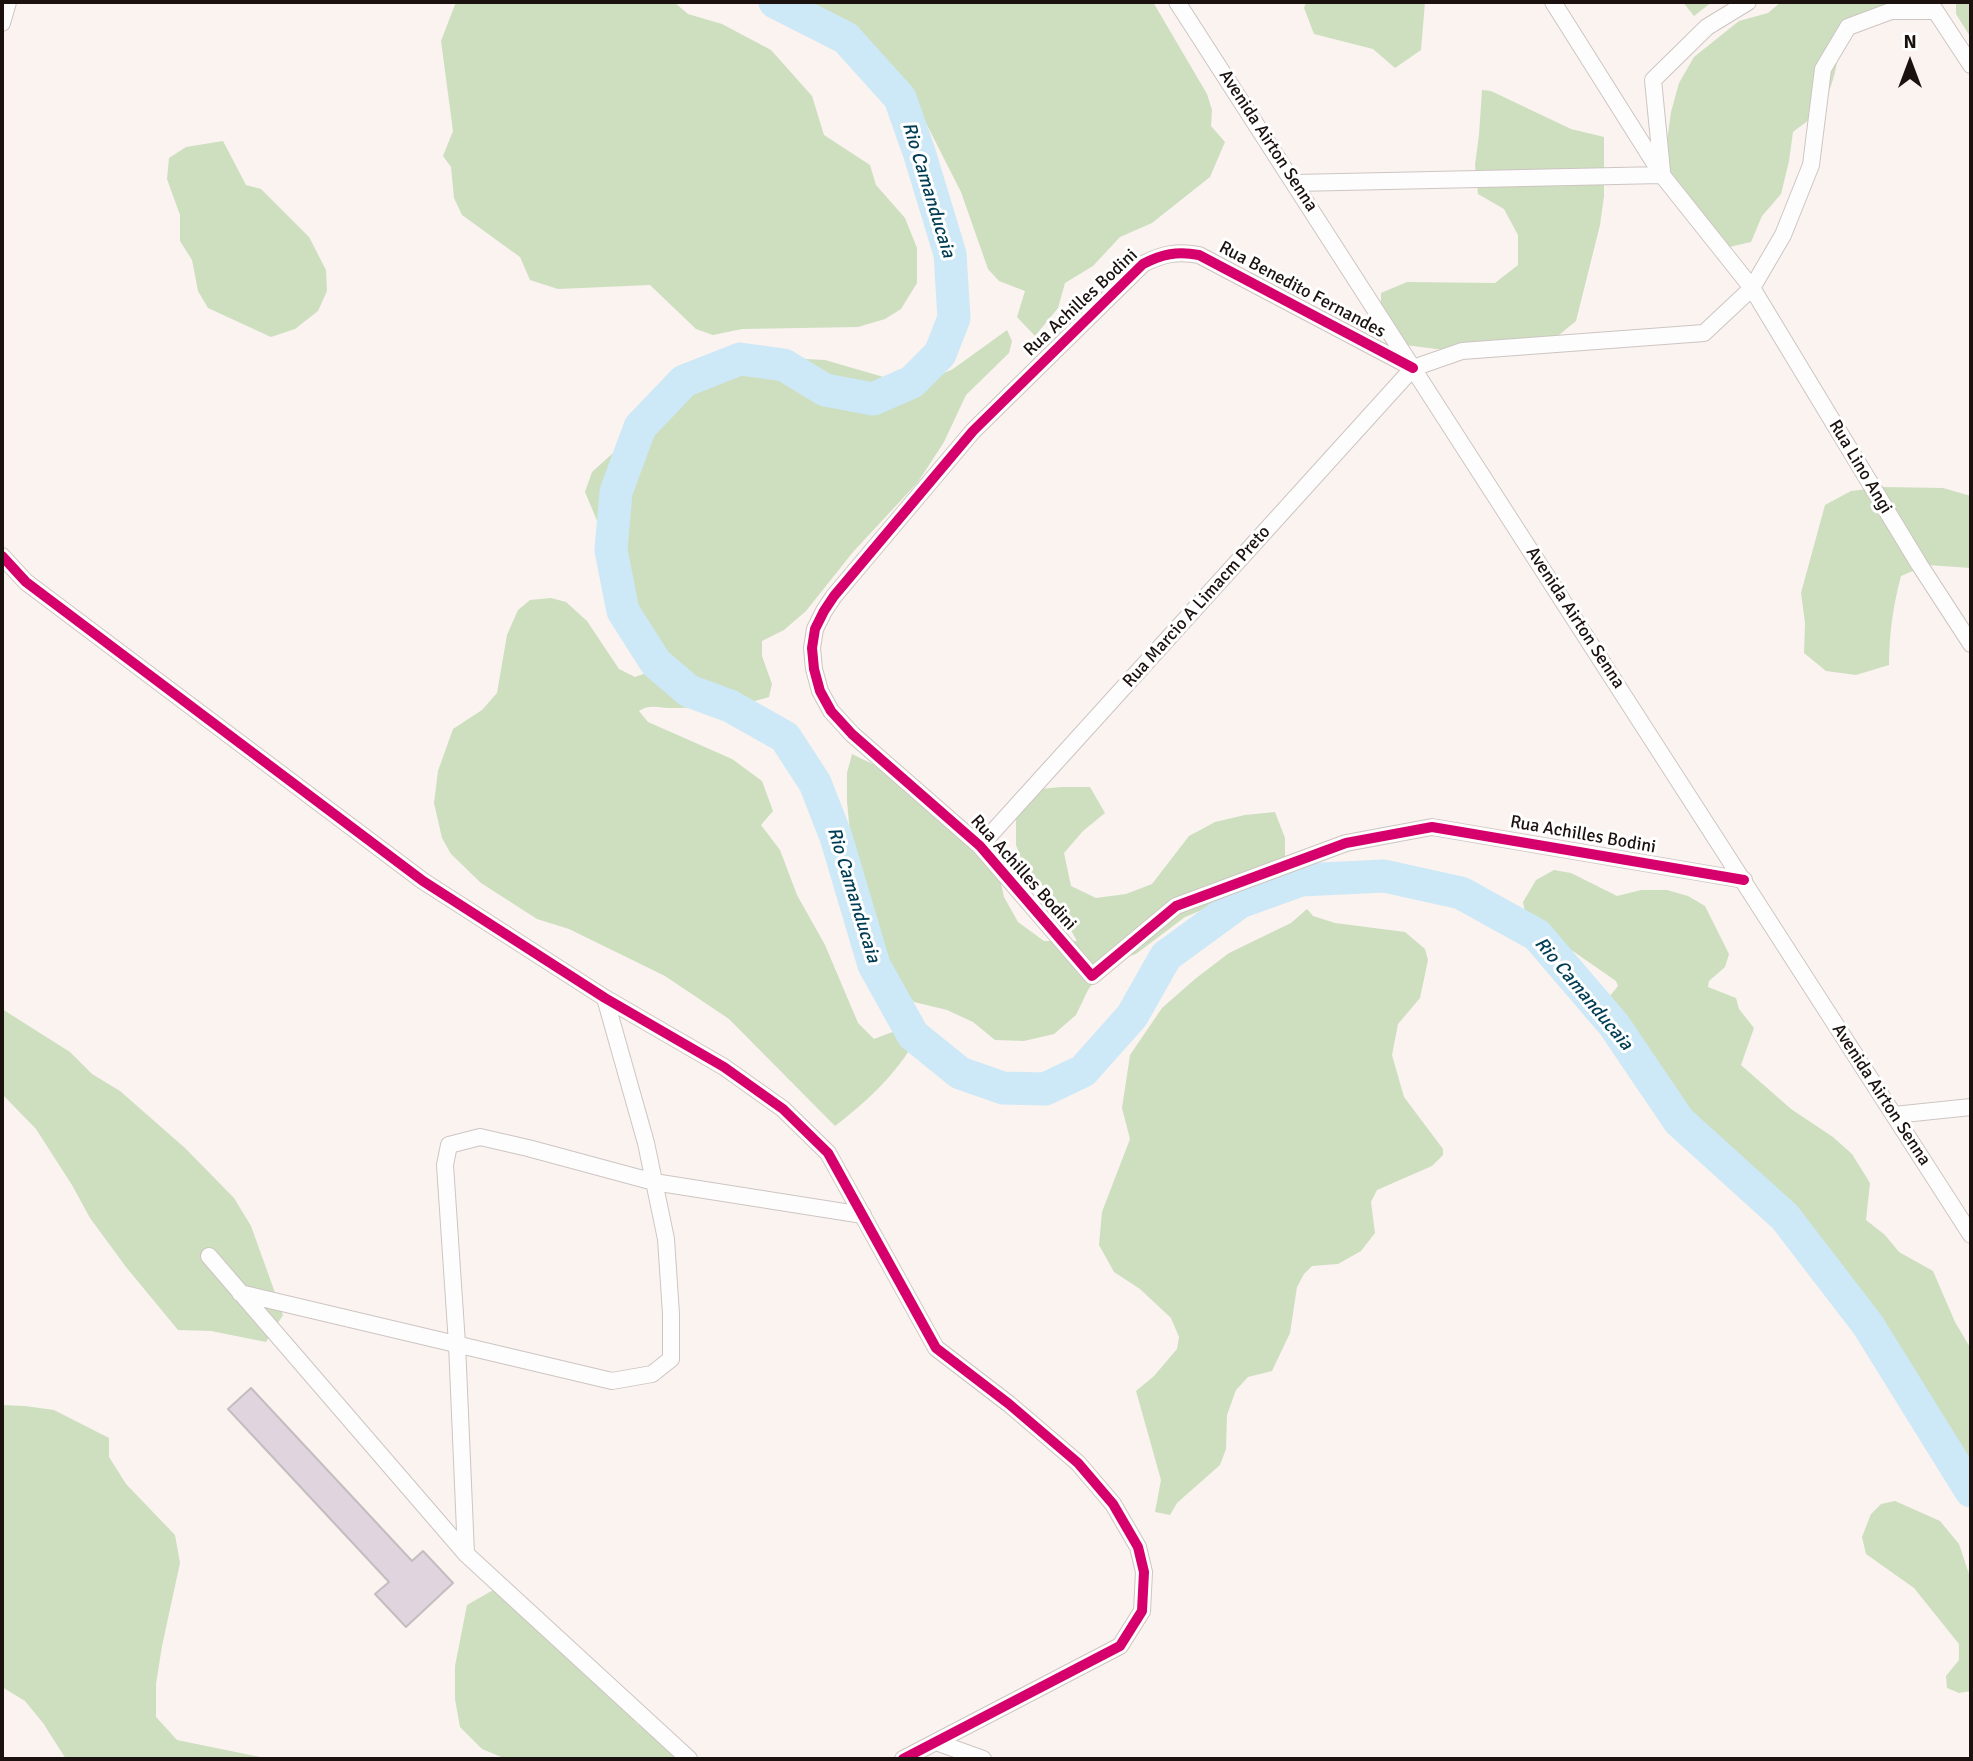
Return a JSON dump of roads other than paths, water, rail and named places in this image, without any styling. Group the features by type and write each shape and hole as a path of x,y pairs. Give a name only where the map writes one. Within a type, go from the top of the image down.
{"street":[{"path":"2,23 8,2"},
{"name":"Avenida Airton Senna","path":"1177,2 1971,1236"},
{"name":"Rua Lino Angi","path":"1552,2 1662,175 1752,288 1919,564 1971,644"},
{"path":"1295,183 1662,175 1653,80 1707,27 1748,2"},
{"path":"1413,368 1462,351 1704,333 1752,288 1783,235 1811,165 1823,69 1848,27 1891,11 1932,6 1971,65"},
{"name":"Rua Benedito Fernandes","path":"1172,253 1199,255 1413,368"},
{"name":"Rua Achilles Bodini","path":"1172,253 1143,264 973,431 834,596 815,629 812,648 820,691 831,711 852,734 980,846 1092,976 1176,906 1346,843 1432,827 1744,880"},
{"name":"Rua Marcio A Limacm Preto","path":"980,846 1413,368"},
{"path":"2,556 26,582 423,881 605,998 724,1067 783,1109 828,1153 936,1348 1009,1404 1078,1463 1113,1504 1138,1547 1144,1572 1142,1611 1120,1646 902,1759"},
{"path":"240,1293 612,1381 652,1374 671,1359 666,1239 646,1143 605,998"},
{"path":"1894,1115 1971,1107"},
{"path":"466,1555 457,1344 445,1165 449,1145 480,1138 654,1182 863,1215"},
{"path":"209,1256 466,1555 689,1759"},
{"path":"936,1742 983,1759"}],"waterway":[{"name":"Rio Camanducaia","path":"775,2 846,38 900,98 950,254 954,318 940,354 912,382 873,399 825,390 784,365 740,359 684,381 640,427 616,492 611,550 623,611 656,663 689,691 730,706 785,737 815,783 836,837 874,965 913,1035 960,1073 1003,1088 1045,1089 1083,1071 1132,1016 1166,956 1240,902 1301,880 1384,876 1461,893 1537,935 1614,1025 1679,1121 1785,1217 1868,1325 1971,1491"}]}
